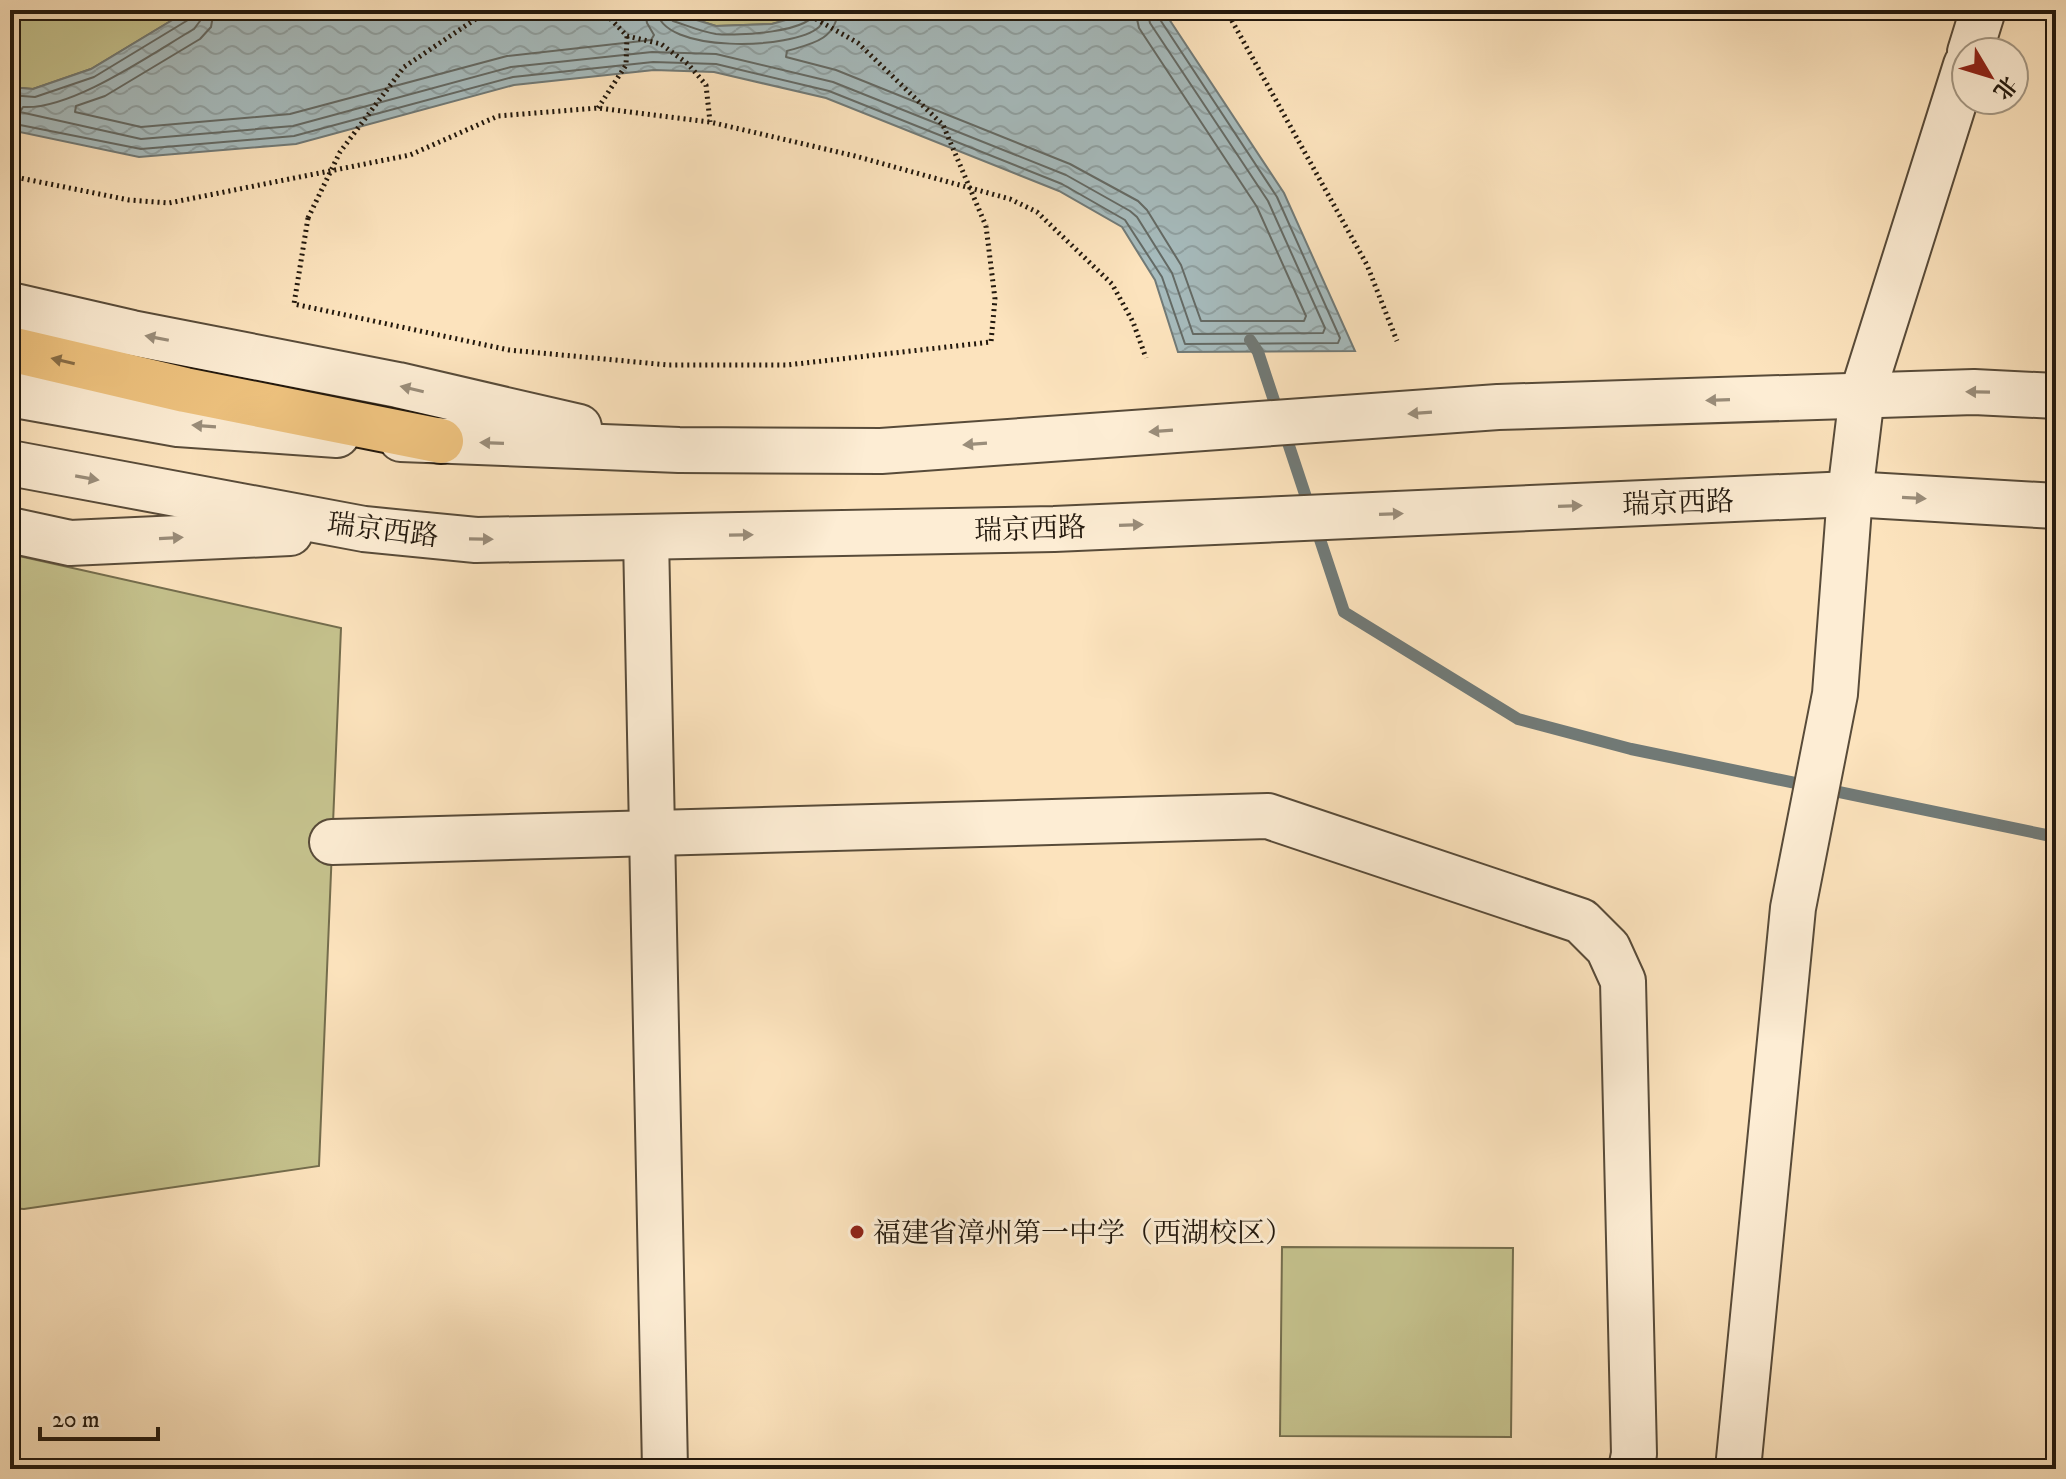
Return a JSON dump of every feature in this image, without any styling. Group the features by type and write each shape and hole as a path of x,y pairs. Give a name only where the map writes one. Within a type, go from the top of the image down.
{"main road":[{"path":"10,349 185,390 441,441"}],"street":[{"path":"1975,36 1983,10"},
{"path":"1738,1469 1793,908 1835,694 1850,494 1862,395 1950,116"},
{"path":"10,305 132,333 398,385 679,450"},
{"path":"10,394 178,424 441,441 679,450 881,451 1498,407 1974,392 2056,396"},
{"name":"瑞京西路","path":"10,463 364,529 476,540 1054,529 1850,494 2056,506"},
{"path":"10,530 70,543 364,529"},
{"path":"646,537 665,1469"},
{"path":"332,842 1268,816 1581,921 1608,948 1623,981 1634,1454 1631,1469"}],"path":[{"path":"487,10 404,67 340,152 308,218 294,304 509,350 668,365 787,365 991,342 995,299 986,226 943,125 858,43 800,10"},
{"path":"602,10 627,36 661,44 688,64 706,85 710,122"},
{"path":"1226,10 1367,265 1397,341"},
{"path":"598,108 626,65 627,36"},
{"path":"10,176 129,200 169,203 410,155 498,116 598,108 710,122 1010,199 1037,212 1112,284 1133,322 1146,358"}],"shaded area":[{"path":"10,10 189,10 91,69 33,89 10,87"},
{"path":"664,10 820,10 772,24 716,26"},
{"path":"10,554 341,628 319,1166 24,1209 10,1208"},
{"path":"1282,1247 1513,1248 1511,1437 1280,1436"}],"water":[{"path":"189,10 664,10 716,26 772,24 820,10 1163,10 1284,193 1355,351 1178,352 1155,280 1122,227 1059,191 826,98 714,72 654,70 514,85 296,144 139,157 10,130 10,87 33,89 91,69"}],"waterway":[{"path":"1250,340 1258,352 1344,612 1518,719 1631,749 2056,837"}],"place":[{"name":"福建省漳州第一中学（西湖校区）","path":"857,1232"}]}
